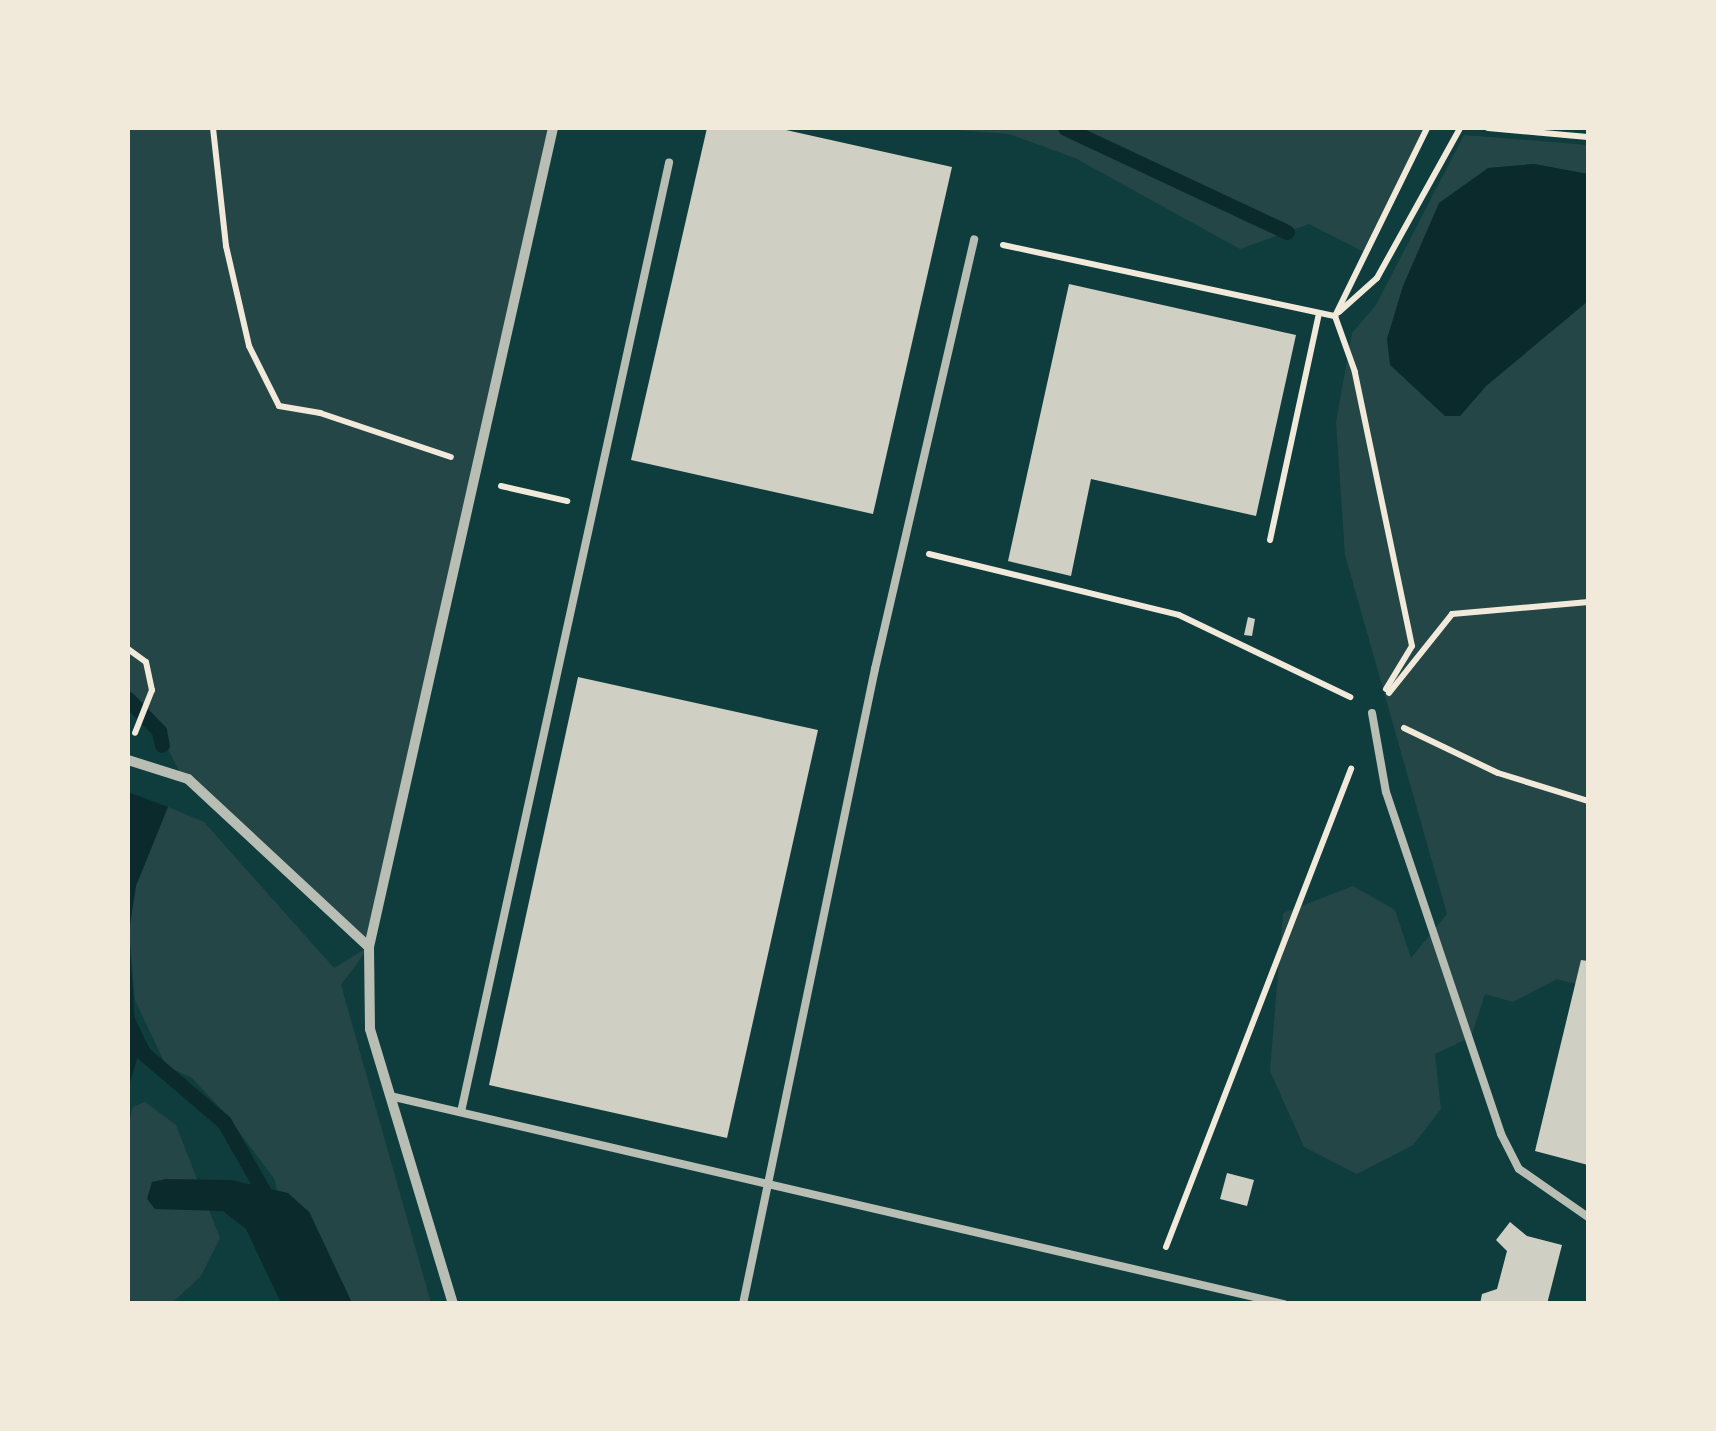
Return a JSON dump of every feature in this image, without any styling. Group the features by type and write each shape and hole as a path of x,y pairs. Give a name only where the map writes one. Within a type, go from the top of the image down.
{"street":[{"path":"453,1304 370,1029 369,947 552,128"},
{"path":"132,759 181,775 369,947"}],"lane":[{"path":"461,1112 668,163"},
{"path":"743,1304 903,548 974,239"},
{"path":"1372,713 1386,792 1501,1134 1520,1169 1588,1217"},
{"path":"390,1096 768,1188 1284,1304"}],"path":[{"path":"213,128 226,246 245,330 279,406 320,413 477,466"},
{"path":"1154,1276 1372,713 1412,646 1356,372 1334,316 1427,128"},
{"path":"1334,316 1377,278 1460,128"},
{"path":"1488,128 1588,136"},
{"path":"974,239 1334,316"},
{"path":"1270,540 1319,313"},
{"path":"474,480 593,507"},
{"path":"903,548 1179,615 1335,686 1372,713 1498,772 1588,802"},
{"path":"1372,713 1452,614 1588,602"},
{"path":"128,649 146,662 150,697 134,735"}],"shaded area":[{"path":"128,128 553,128 369,947 341,985 431,1303 352,1303 309,1211 279,1203 275,1180 225,1113 192,1078 166,1066 135,1000 129,931 135,865 168,807 204,822 334,968 368,947 181,775 159,731 128,699"},
{"path":"928,128 1427,128 1364,252 1309,224 1240,249 1075,158 1009,134"},
{"path":"1464,135 1588,145 1588,174 1534,164 1488,168 1422,250 1387,339 1460,416 1486,386 1588,301 1588,987 1557,979 1513,1002 1485,994 1471,1037 1435,1054 1441,1109 1413,1145 1357,1174 1304,1147 1270,1071 1283,913 1353,886 1395,910 1411,958 1447,914 1345,555 1336,422 1352,333 1376,305"},
{"path":"1534,164 1588,174 1588,301 1486,386 1460,416 1445,416 1390,365 1387,339 1403,286 1439,203 1488,168"},
{"path":"128,792 168,807 136,886 129,931 137,1059 128,1089"},
{"path":"145,1102 176,1125 220,1238 201,1276 172,1303 128,1304 128,1124 133,1107"},
{"path":"231,1180 288,1193 309,1212 352,1303 281,1303 246,1229 223,1211 155,1209 147,1199 152,1182"}],"building":[{"path":"707,128 777,128 952,167 873,514 631,460"},
{"path":"1069,284 1296,335 1256,516 1091,479 1071,576 1008,561"},
{"path":"1248,617 1255,619 1252,636 1244,635"},
{"path":"578,677 818,730 727,1138 489,1085"},
{"path":"1581,960 1588,961 1588,1165 1535,1151"},
{"path":"1227,1173 1254,1180 1247,1206 1220,1199"},
{"path":"1510,1222 1527,1236 1562,1245 1547,1304 1480,1304 1482,1294 1497,1289 1507,1251 1496,1240"}],"waterway":[{"path":"1065,128 1287,232"},
{"path":"128,699 159,731 162,745"},
{"path":"128,1022 143,1053 224,1122 268,1199"}]}
